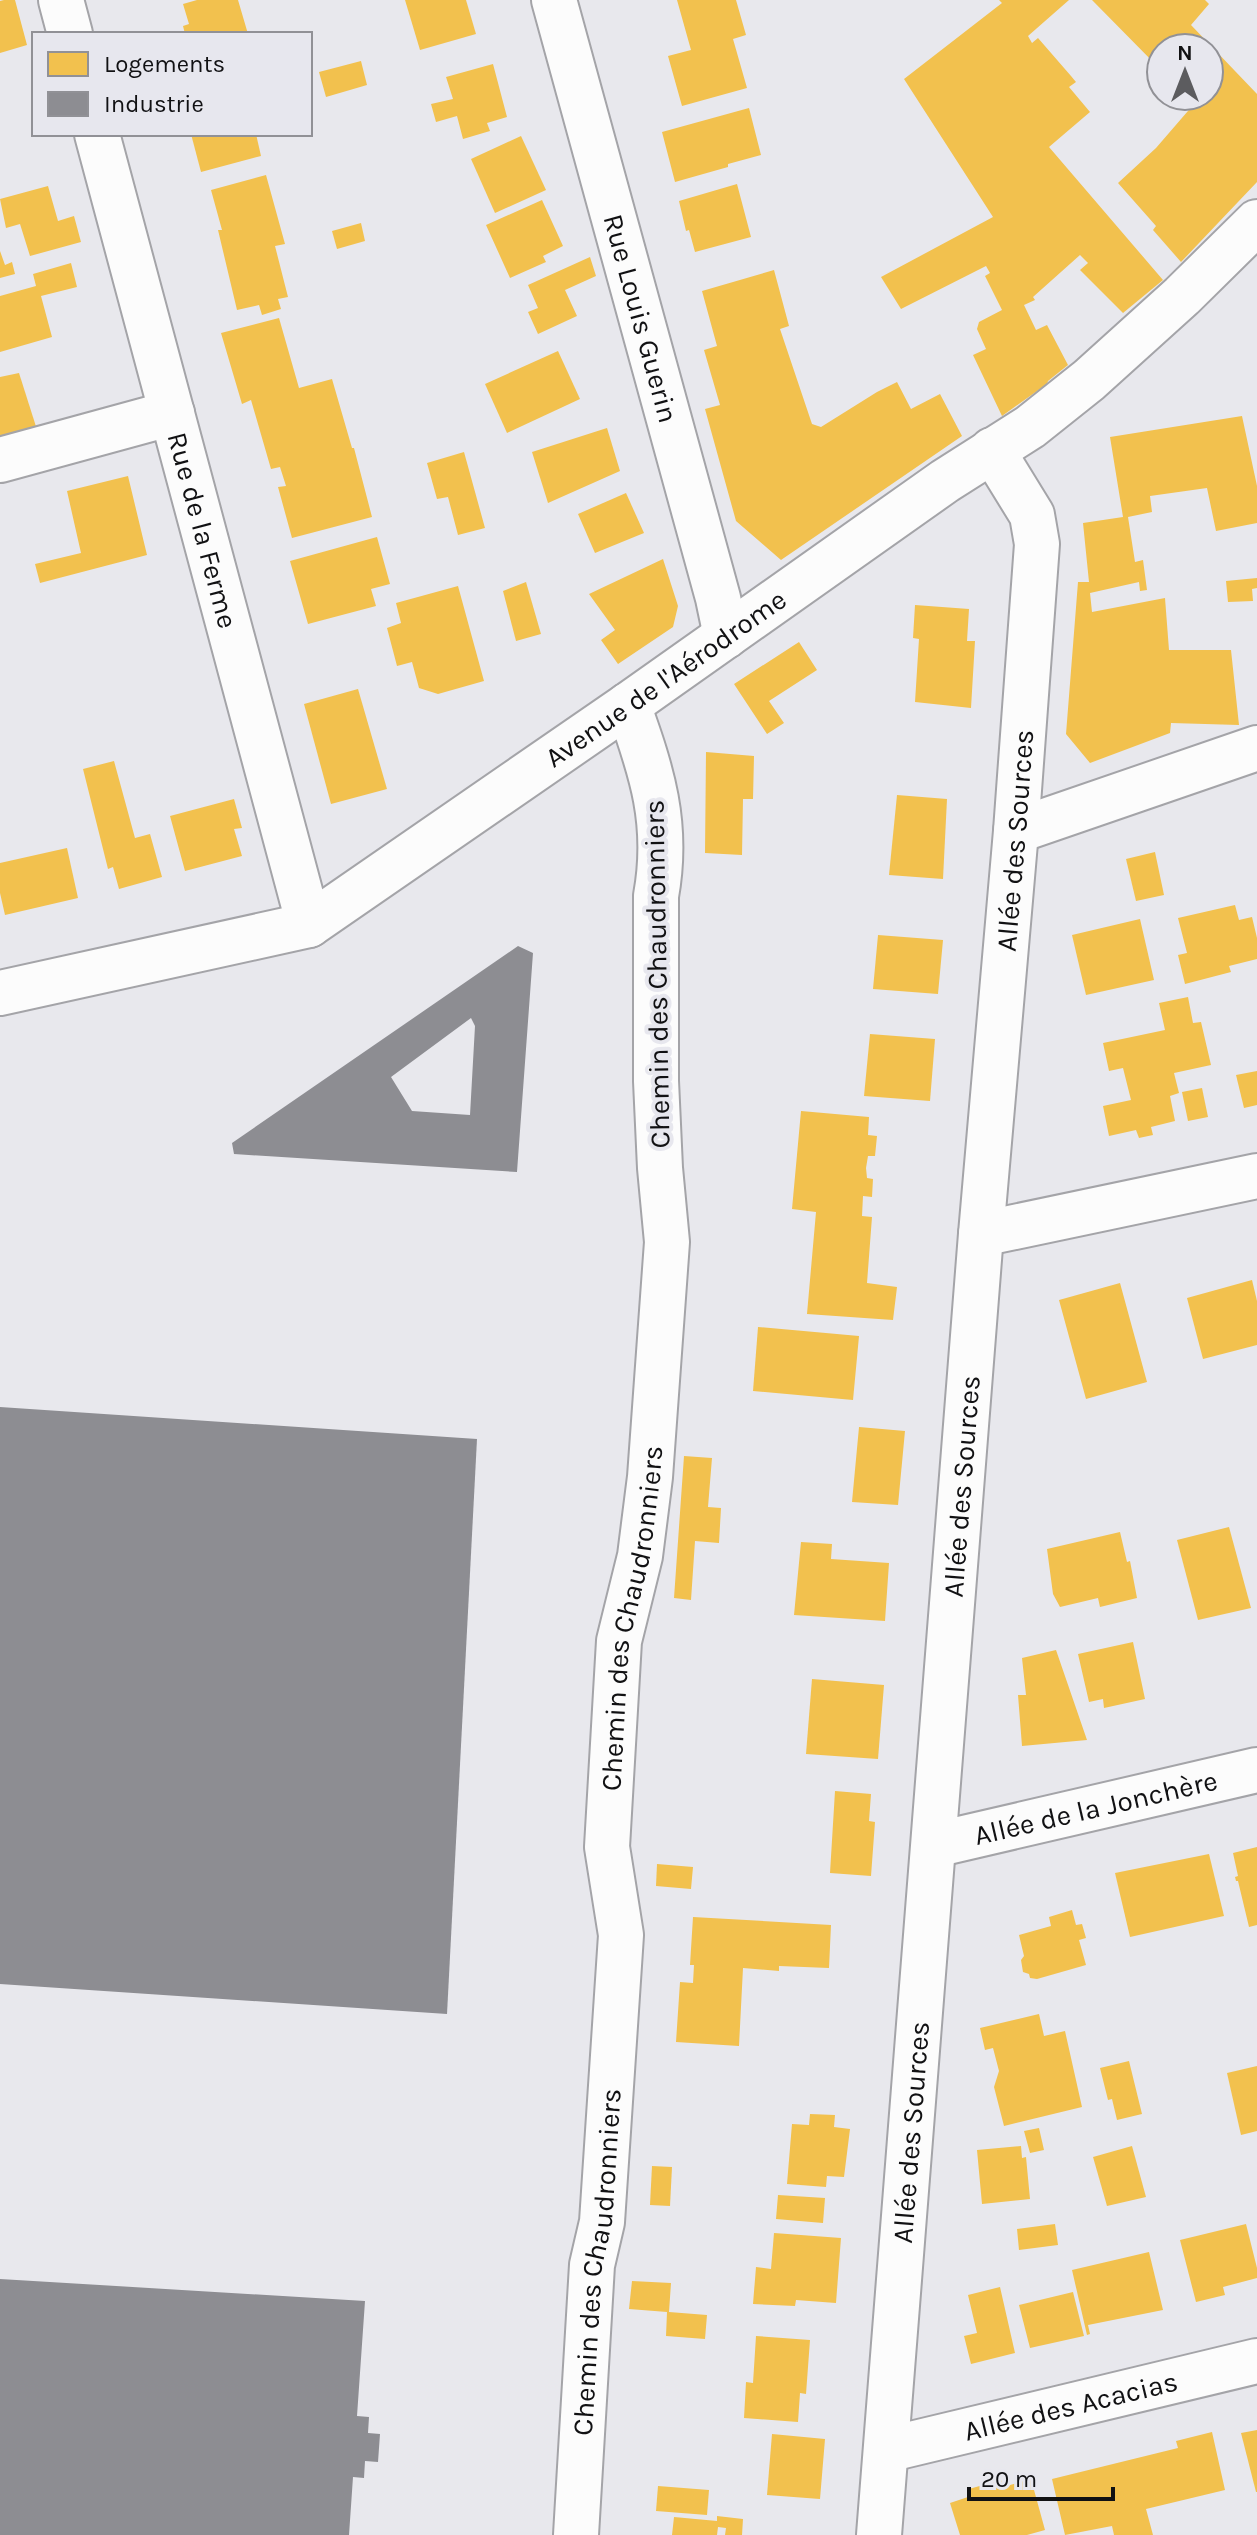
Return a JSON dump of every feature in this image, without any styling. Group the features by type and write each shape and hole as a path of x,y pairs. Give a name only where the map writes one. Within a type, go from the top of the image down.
{"street":[{"path":"61,0 69,32"},
{"name":"Rue Louis Guerin","path":"554,0 726,636"},
{"name":"Rue de la Ferme","path":"98,136 309,925"},
{"name":"Avenue de l'Aérodrome","path":"0,993 309,925 992,450 1030,427 1089,380 1182,296 1257,222"},
{"path":"0,460 172,413"},
{"name":"Allée des Sources","path":"879,2535 1037,544 1032,515 992,450"},
{"name":"Chemin des Chaudronniers","path":"576,2535 592,2265 602,2222 621,1935 607,1847 619,1641 640,1556 650,1477 667,1242 656,1081 656,896 661,830 652,771 628,705"},
{"path":"1016,831 1257,748"},
{"path":"981,1234 1257,1176"},
{"name":"Allée de la Jonchère","path":"934,1845 1257,1770"},
{"name":"Allée des Acacias","path":"886,2450 1257,2361"}],"building: Logements":[{"path":"15,0 27,45 0,53 0,1"},
{"path":"197,0 238,0 247,32 184,32 183,26 189,24 183,4"},
{"path":"405,0 466,0 476,34 420,50"},
{"path":"677,0 736,0 746,35 733,39 747,88 682,106 668,56 691,50"},
{"path":"999,0 1069,0 1028,36 1032,43 1038,38 1076,82 1069,87 1090,112 1049,147 1163,280 1123,313 1080,270 1088,263 1080,255 1033,297 1035,300 1024,305 1036,330 1047,325 1068,365 1002,416 973,355 986,349 977,329 979,322 1002,310 985,276 990,273 986,266 901,309 881,277 993,217 904,79 1002,3"},
{"path":"1092,0 1205,0 1209,4 1191,25 1198,32 1145,32 1145,54"},
{"path":"361,61 367,85 326,97 319,72"},
{"path":"1225,61 1257,94 1257,182 1181,262 1153,230 1156,226 1118,183 1156,148 1187,112 1225,112"},
{"path":"493,64 507,117 487,123 490,131 463,139 457,116 436,122 431,104 453,99 446,77"},
{"path":"749,108 761,155 675,182 662,132"},
{"path":"192,136 256,136 261,156 201,172"},
{"path":"521,136 546,190 495,213 471,159"},
{"path":"266,175 285,244 275,246 288,297 278,299 281,309 262,315 259,305 237,310 211,190"},
{"path":"737,184 751,237 695,252 679,201"},
{"path":"48,186 58,221 74,216 81,242 30,256 20,224 6,228 0,199"},
{"path":"542,200 563,246 543,256 546,262 510,278 486,225"},
{"path":"361,223 365,241 337,249 332,231"},
{"path":"0,251 5,265 12,262 15,274 0,278"},
{"path":"590,257 596,276 565,290 577,316 538,334 528,312 538,308 528,285"},
{"path":"71,263 77,287 41,296 52,337 0,352 0,296 36,286 33,274"},
{"path":"774,270 789,326 780,329 812,424 821,427 897,382 911,409 940,394 962,436 781,560 736,521 705,409 720,405 704,350 717,346 702,291"},
{"path":"279,318 299,388 332,379 372,517 292,538 278,487 286,486 280,467 271,469 251,400 242,404 221,333"},
{"path":"558,351 580,399 507,433 485,384"},
{"path":"19,373 39,436 0,447 0,377"},
{"path":"1242,416 1257,486 1257,523 1216,531 1207,488 1150,496 1152,512 1128,517 1135,562 1143,560 1147,590 1140,591 1139,582 1090,593 1092,612 1165,598 1169,650 1231,650 1239,725 1171,723 1170,733 1090,763 1066,734 1078,582 1089,582 1083,523 1123,517 1110,437"},
{"path":"607,428 620,471 548,503 532,452"},
{"path":"464,452 485,528 458,535 448,497 437,499 427,463"},
{"path":"128,476 147,555 40,583 35,564 81,553 67,491"},
{"path":"626,493 644,533 595,553 578,514"},
{"path":"377,537 390,584 371,589 376,606 308,624 290,561"},
{"path":"663,559 678,606 673,627 618,664 601,640 615,630 589,594"},
{"path":"1257,578 1257,588 1252,589 1253,601 1228,602 1226,581"},
{"path":"526,582 541,634 516,641 503,591"},
{"path":"458,586 484,681 438,694 419,688 412,662 397,666 387,628 401,623 396,603"},
{"path":"915,605 969,609 967,641 975,641 971,708 915,702 919,639 913,638"},
{"path":"799,642 817,670 769,701 784,723 767,734 734,684"},
{"path":"358,689 387,789 331,804 304,704"},
{"path":"706,752 754,756 753,799 743,799 742,855 705,853"},
{"path":"114,761 135,838 150,834 162,877 119,889 113,867 108,869 83,769"},
{"path":"897,795 947,799 943,879 889,875"},
{"path":"234,799 242,828 234,829 242,856 185,871 170,816"},
{"path":"67,848 78,898 5,915 0,893 0,863"},
{"path":"1155,852 1164,895 1136,901 1126,859"},
{"path":"1235,905 1239,920 1252,917 1257,938 1257,959 1229,966 1231,972 1185,984 1178,955 1187,953 1178,918"},
{"path":"1140,919 1154,980 1086,995 1072,935"},
{"path":"878,935 943,940 938,994 873,989"},
{"path":"1188,997 1193,1023 1201,1022 1211,1065 1174,1073 1179,1093 1170,1096 1175,1121 1151,1127 1153,1135 1139,1138 1136,1130 1109,1136 1103,1106 1131,1100 1123,1068 1109,1071 1103,1043 1165,1030 1159,1003"},
{"path":"870,1034 935,1039 930,1101 864,1096"},
{"path":"1257,1071 1257,1105 1244,1108 1236,1075"},
{"path":"1202,1088 1208,1117 1188,1121 1182,1092"},
{"path":"801,1111 869,1117 868,1135 877,1136 875,1156 868,1156 866,1168 867,1178 873,1179 872,1197 863,1196 862,1216 872,1217 867,1283 897,1287 893,1320 807,1314 816,1212 792,1209"},
{"path":"1252,1280 1257,1301 1257,1345 1203,1359 1187,1298"},
{"path":"1120,1283 1147,1382 1086,1399 1059,1300"},
{"path":"758,1327 859,1336 853,1400 753,1391"},
{"path":"859,1427 905,1431 898,1505 852,1502"},
{"path":"684,1456 712,1458 708,1507 721,1508 719,1543 695,1541 691,1600 674,1598"},
{"path":"1229,1527 1251,1608 1198,1620 1177,1540"},
{"path":"1120,1532 1127,1562 1130,1561 1137,1598 1100,1607 1098,1598 1060,1607 1053,1594 1047,1549"},
{"path":"801,1542 832,1544 831,1559 889,1563 885,1621 794,1615"},
{"path":"1133,1642 1145,1699 1104,1708 1103,1699 1089,1702 1078,1654"},
{"path":"1056,1650 1087,1740 1022,1746 1018,1695 1026,1695 1022,1658"},
{"path":"812,1679 884,1685 878,1759 806,1754"},
{"path":"835,1791 871,1794 869,1821 875,1822 871,1876 830,1873"},
{"path":"1257,1847 1257,1925 1249,1927 1235,1877 1238,1876 1233,1853"},
{"path":"1209,1854 1224,1916 1130,1937 1115,1873"},
{"path":"657,1864 693,1867 691,1889 656,1886"},
{"path":"1072,1910 1076,1925 1082,1924 1086,1938 1079,1940 1086,1965 1037,1979 1030,1978 1023,1972 1021,1960 1024,1956 1019,1935 1051,1926 1049,1917"},
{"path":"693,1917 831,1925 829,1968 779,1966 779,1971 743,1968 739,2046 676,2042 680,1982 693,1983 694,1965 690,1965"},
{"path":"1039,2014 1044,2036 1065,2031 1082,2107 1004,2126 994,2087 999,2071 993,2048 985,2050 980,2028"},
{"path":"1129,2061 1142,2114 1117,2120 1100,2068"},
{"path":"1257,2066 1257,2131 1241,2135 1227,2073"},
{"path":"810,2114 835,2115 834,2127 850,2129 844,2177 827,2176 826,2187 787,2184 792,2124 809,2125"},
{"path":"1039,2128 1044,2150 1030,2153 1024,2131"},
{"path":"1021,2146 1022,2158 1026,2157 1030,2199 982,2204 977,2150"},
{"path":"1132,2146 1146,2197 1107,2206 1093,2157"},
{"path":"652,2166 672,2167 670,2206 650,2205"},
{"path":"778,2195 825,2198 823,2223 776,2219"},
{"path":"1055,2224 1058,2245 1019,2250 1017,2229"},
{"path":"1246,2224 1257,2278 1223,2287 1225,2295 1196,2302 1180,2240"},
{"path":"774,2233 841,2238 836,2303 796,2300 795,2306 753,2304 756,2267 771,2269"},
{"path":"1149,2252 1163,2310 1088,2325 1090,2334 1087,2335 1072,2270"},
{"path":"632,2281 671,2283 669,2312 707,2315 705,2339 666,2336 667,2312 629,2309"},
{"path":"1000,2287 1015,2353 971,2364 964,2336 977,2333 968,2295"},
{"path":"1073,2292 1084,2336 1030,2348 1019,2305"},
{"path":"756,2336 810,2340 806,2394 800,2393 798,2422 744,2418 746,2382 753,2383"},
{"path":"1257,2430 1257,2492 1256,2492 1241,2433"},
{"path":"1212,2432 1225,2490 1146,2509 1153,2535 1114,2535 1112,2526 1065,2535 1052,2479 1178,2448 1176,2441"},
{"path":"772,2434 825,2439 820,2499 767,2495"},
{"path":"1031,2479 1045,2530 1027,2535 960,2535 950,2503 971,2496 969,2489 1001,2480 1003,2487"},
{"path":"658,2486 709,2490 707,2515 656,2511"},
{"path":"717,2516 743,2519 742,2535 725,2535 726,2528 718,2527 717,2535 672,2535 674,2517 717,2521"}],"building: Industrie":[{"path":"518,946 533,953 517,1172 234,1154 232,1143","holes":["471,1018 475,1026 470,1115 412,1111 391,1077"]},
{"path":"0,1407 477,1439 447,2014 0,1984"},
{"path":"0,2279 365,2301 357,2416 369,2417 368,2433 380,2434 378,2462 365,2461 364,2478 353,2477 349,2535 0,2535"}]}
